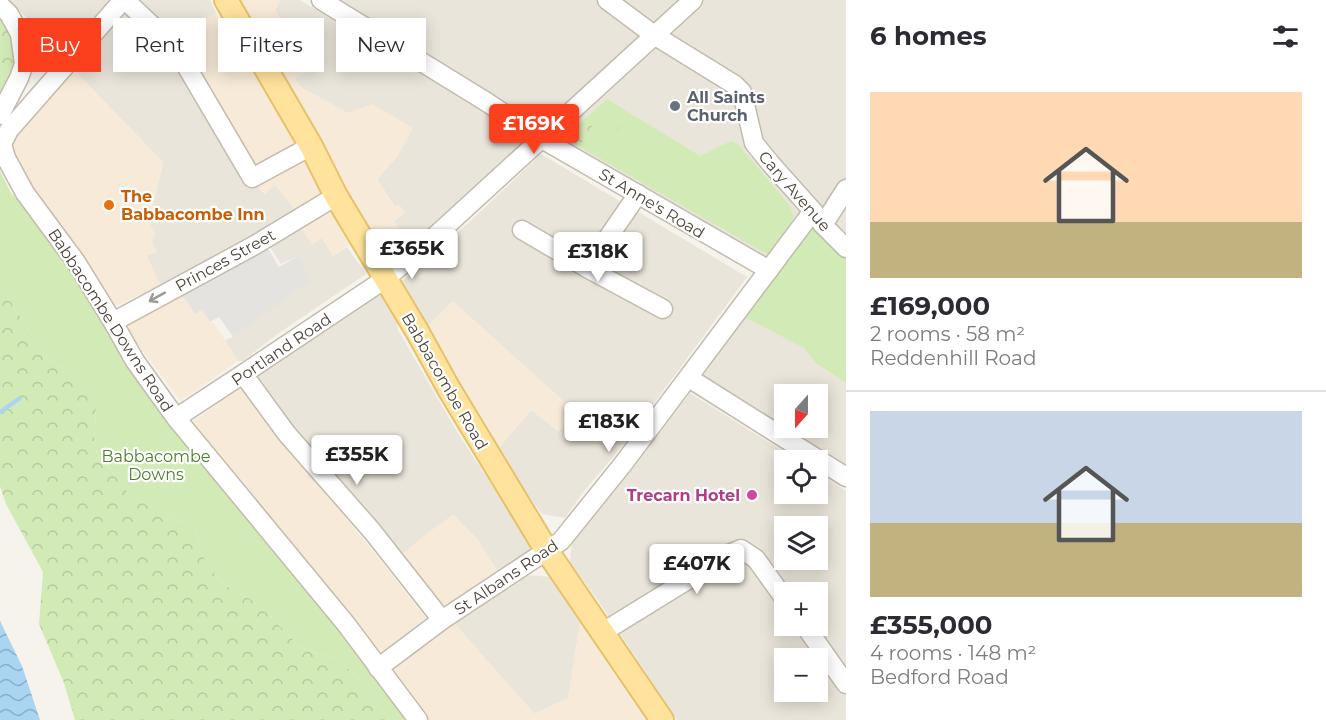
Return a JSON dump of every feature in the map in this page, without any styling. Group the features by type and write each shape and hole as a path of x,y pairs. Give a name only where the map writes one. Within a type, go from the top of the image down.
{"main road":[{"name":"Babbacombe Road","path":"226,0 311,146 336,196 449,389 547,550 663,720"}],"street":[{"path":"3,123 124,0 176,47 252,178 311,146"},
{"name":"St Anne's Road","path":"321,0 542,139 769,270"},
{"name":"Cary Avenue","path":"607,0 654,35 735,84 742,92 754,143 846,248"},
{"name":"Portland Road","path":"176,418 385,279 421,249 693,0"},
{"path":"0,5 9,14 20,34 24,64 3,123"},
{"name":"Babbacombe Downs Road","path":"3,123 2,144 6,158 25,193 76,262 135,361 176,418 346,624 418,720"},
{"name":"St Albans Road","path":"378,668 442,620 561,541 623,464 769,270 846,189"},
{"path":"587,268 638,194"},
{"name":"Princes Street","path":"113,322 255,245 336,196"},
{"path":"522,230 663,309"},
{"path":"243,375 287,434 372,531 442,620"},
{"path":"689,378 846,477"},
{"path":"603,632 719,558 741,549 756,559 774,584"},
{"path":"812,636 846,684"}],"shaded area":[{"path":"7,0 110,0 96,18 27,18"},
{"path":"134,0 210,0 216,13 206,19 119,18"},
{"path":"235,0 280,0 275,11 281,18 245,18"},
{"path":"280,0 300,0 336,22 336,72 418,72 530,140 411,248 394,221 405,213 395,207 377,179 397,157 348,113 304,89 294,79 305,72 324,72 324,18 280,18 275,11"},
{"path":"321,0 846,0 846,477 828,466 828,450 803,450 784,438 828,438 828,384 774,384 774,432 689,378 769,271 426,64 426,18 351,18"},
{"path":"216,13 219,18 218,72 253,72 324,192 309,200 296,211 275,185 264,194 252,178 194,72 206,72 206,19"},
{"path":"113,24 113,72 194,72 265,194 275,184 296,211 174,283 160,285 147,256 155,233 149,223 163,162 76,72 101,72 101,38"},
{"path":"72,72 76,72 163,162 149,223 155,233 152,242 157,252 147,256 160,285 114,307 85,258 4,152 31,112"},
{"path":"276,72 304,72 294,79 304,89 348,113 372,104 413,128 397,157 377,179 394,207 399,204 405,213 394,221 411,248 386,264"},
{"path":"541,154 747,277 624,444 584,491 565,518 542,514 496,451 531,410 559,431 577,413 452,302 426,328 397,283 407,277 476,216"},
{"path":"331,208 349,244 333,256 322,238 312,245 299,225"},
{"path":"299,225 322,238 333,256 347,247 366,274 276,335 243,361 238,361 225,340 233,337 298,256 281,264 268,244"},
{"path":"266,245 279,267 298,256 311,280 233,337 219,317 210,322 202,310 195,314 179,291"},
{"path":"179,291 195,314 202,310 210,322 214,323 238,361 180,400 123,325"},
{"path":"374,292 381,293 397,320 398,330 457,432 533,548 498,572 478,540 453,515 403,554 300,436 253,375"},
{"path":"453,301 578,414 560,431 531,410 496,451 426,328"},
{"path":"240,385 426,618 380,653 190,424"},
{"path":"690,393 781,450 774,450 774,504 828,504 828,479 846,491 846,720 677,720 570,562 572,542 614,492"},
{"path":"453,515 478,540 498,572 444,607 403,554"},
{"path":"525,575 551,577 580,623 568,698 534,714 453,622"},
{"path":"453,622 535,714 568,698 580,623 645,720 429,720 391,669"}],"green space":[{"path":"0,19 18,49 18,54 0,100"},
{"path":"607,99 700,156 731,141 738,144 789,205 794,217 777,250 770,254 765,253 564,138"},
{"path":"622,114 624,115 618,129 599,143 581,142 577,145 564,138 584,120 600,133"},
{"name":"Babbacombe Downs","path":"0,171 11,193 24,203 51,235 146,393 232,493 410,720 390,720 355,674 335,659 300,647 250,599 221,583 202,555 195,528 132,498 94,448 96,411 68,371 47,359 0,288"},
{"path":"812,218 846,254 846,383 816,363 804,348 743,316"},
{"path":"0,288 47,359 68,371 87,386 96,411 94,448 132,498 195,528 202,555 221,583 250,599 300,647 335,659 355,674 390,720 75,720 64,683 39,624 43,572 6,504 0,486"}],"water":[{"path":"0,621 22,666 40,720 0,720"}],"waterway":[{"path":"0,412 20,398"}],"place":[{"name":"All Saints Church","path":"675,106"},
{"name":"The Babbacombe Inn","path":"109,205"},
{"name":"Trecarn Hotel","path":"752,495"}]}
